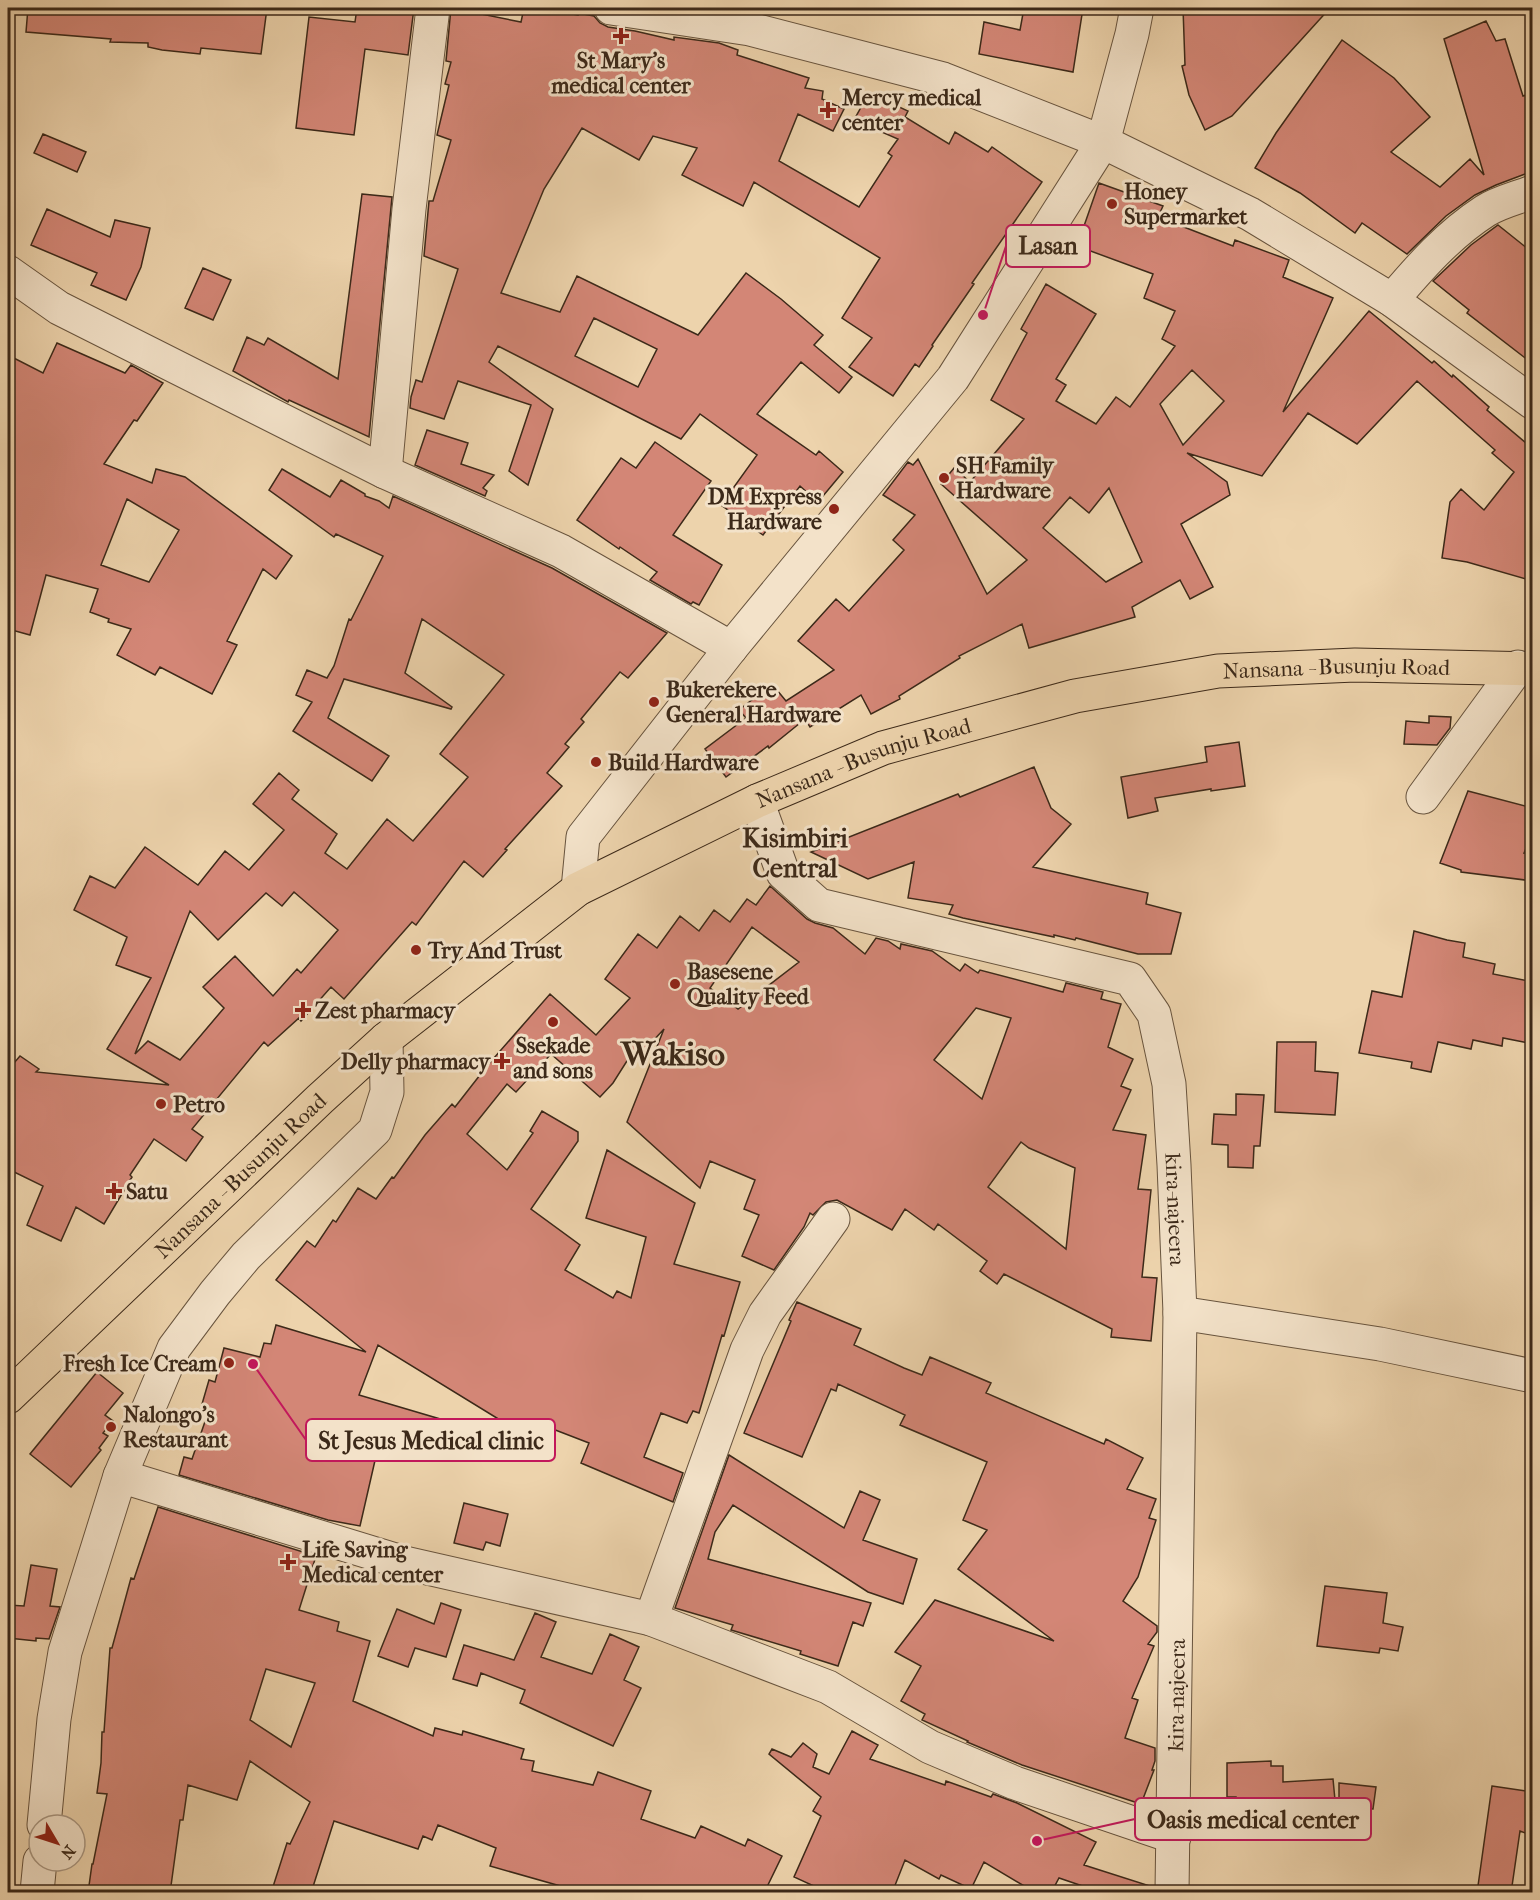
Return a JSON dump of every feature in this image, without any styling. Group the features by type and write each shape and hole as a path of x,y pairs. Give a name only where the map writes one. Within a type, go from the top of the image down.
{"main road":[{"name":"Nansana - Busunju Road","path":"8,1397 320,1099 386,1039 578,889 757,801 883,748 1075,696 1218,670 1355,665 1525,668"}],"street":[{"path":"385,472 409,209 433,8"},
{"path":"610,8 750,29 943,79 1103,142 1250,214 1392,300 1533,402"},
{"path":"578,889 583,837 731,648 953,378 1103,142 1137,8"},
{"path":"1392,300 1431,254 1457,232 1487,210 1533,192"},
{"path":"8,272 59,308 385,472 561,550 731,648"},
{"path":"1423,797 1525,668"},
{"name":"kira-najeera","path":"757,801 783,873 819,905 1130,979 1154,1014 1169,1084 1180,1313 1172,1893"},
{"path":"45,1813 54,1719 65,1652 120,1476 174,1348 214,1293 246,1256 375,1130 387,1092 386,1039"},
{"path":"651,1619 747,1350 765,1314 833,1219"},
{"path":"1180,1313 1380,1344 1533,1376"},
{"path":"120,1476 405,1563 651,1619 828,1688 930,1747 1015,1783 1174,1837"},
{"path":"37,1893 39,1873"}],"building":[{"path":"28,8 267,8 261,54 201,48 200,54 162,50 148,47 148,43 110,42 111,39 26,32"},
{"path":"357,8 414,8 408,55 365,49 354,135 296,128 309,17 355,22"},
{"path":"451,8 472,8 471,12 521,22 524,8 542,8 594,16 608,27 674,40 674,37 719,43 738,50 737,55 809,78 805,88 823,91 822,99 844,109 833,131 798,114 779,161 859,207 892,156 888,153 898,139 854,120 869,93 908,111 905,117 949,144 955,132 988,152 992,147 1042,182 972,283 974,284 919,367 915,364 893,396 849,367 872,338 842,318 880,258 754,182 743,206 682,175 697,148 653,136 639,160 582,128 544,189 501,293 560,312 577,276 698,335 746,273 823,335 814,345 852,377 839,393 801,362 757,414 816,455 819,451 843,472 818,502 800,486 763,535 721,505 757,455 700,414 681,439 498,346 489,362 553,409 528,485 509,471 531,405 458,381 444,419 410,408 416,380 422,382 458,269 424,256 429,201 433,201 451,140 437,135 449,85 445,84 451,62 446,61","holes":["594,318 657,349 638,387 575,356"]},
{"path":"1024,8 1083,8 1073,72 979,54 984,22 1020,30"},
{"path":"1183,8 1330,8 1232,116 1205,130 1189,95 1182,66 1185,65"},
{"path":"1486,21 1496,41 1505,39 1523,96 1533,93 1533,174 1525,174 1475,195 1446,216 1407,254 1362,223 1355,233 1300,193 1255,168 1276,133 1342,40 1394,78 1430,117 1391,152 1440,187 1470,159 1484,175 1444,39"},
{"path":"43,134 86,152 77,172 34,153"},
{"path":"1099,183 1163,206 1158,217 1233,246 1235,240 1289,260 1283,277 1333,298 1283,412 1369,311 1432,363 1434,361 1452,377 1453,375 1489,407 1487,410 1533,449 1533,581 1467,562 1442,558 1450,502 1461,489 1484,510 1514,472 1492,453 1495,450 1417,381 1357,444 1308,413 1262,476 1187,453 1227,482 1230,495 1181,524 1213,587 1190,599 1180,580 1132,607 1135,617 1029,648 1022,624 959,656 960,658 899,696 900,699 871,714 861,695 810,727 805,719 769,748 768,746 726,777 705,749 746,718 739,710 772,684 786,701 834,670 798,641 836,599 849,611 904,550 893,540 915,515 883,495 908,462 913,465 918,459 987,594 1027,560 941,484 954,468 970,482 1024,419 991,400 1027,333 1021,329 1046,284 1096,314 1056,379 1066,385 1056,401 1096,424 1116,397 1130,407 1175,346 1162,339 1175,311 1144,298 1153,274 1077,246","holes":["1192,370 1224,401 1183,445 1160,404","1109,488 1142,562 1106,582 1043,528 1070,497 1089,513"]},
{"path":"362,194 392,197 369,437 289,400 288,402 233,371 247,337 264,345 268,338 338,379"},
{"path":"47,209 110,237 115,220 150,228 141,267 126,300 91,285 97,273 31,245"},
{"path":"1498,225 1533,253 1533,364 1467,313 1469,310 1433,281 1471,245"},
{"path":"203,268 231,280 213,320 185,308"},
{"path":"57,343 125,373 131,365 163,383 104,464 152,483 156,469 185,477 292,556 276,579 263,569 227,641 237,645 212,694 160,667 155,675 117,655 131,629 108,622 109,619 90,612 98,589 46,575 30,635 8,629 8,355 43,373","holes":["127,499 179,530 149,582 101,565"]},
{"path":"427,430 468,443 461,464 494,475 483,488 487,491 485,496 415,465"},
{"path":"655,442 711,481 673,535 722,565 699,605 693,602 691,604 650,580 657,572 577,520 621,458 636,468"},
{"path":"282,469 330,497 341,480 389,508 393,496 552,568 667,633 628,678 620,672 581,719 584,722 565,744 569,747 547,773 562,786 483,877 464,861 416,925 412,922 344,999 331,987 301,1021 299,1018 268,1046 264,1042 192,1129 203,1137 186,1161 154,1139 130,1175 132,1177 104,1224 76,1207 61,1241 27,1225 43,1186 8,1169 8,1070 20,1056 39,1069 36,1072 169,1085 107,1049 151,978 116,965 127,937 74,910 90,876 115,888 145,847 198,885 225,851 249,870 284,830 253,804 279,773 299,790 292,799 337,834 325,853 347,869 387,819 413,841 468,777 440,754 504,675 422,619 405,673 452,707 451,709 344,679 328,718 389,756 372,781 293,731 312,702 296,695 307,670 327,678 334,666 349,619 351,620 383,556 336,534 334,537 269,490","holes":["294,892 338,930 301,973 297,969 273,996 235,956 203,987 224,1008 180,1060 148,1041 135,1054 190,911 218,940 266,893 282,906"]},
{"path":"1429,716 1451,717 1450,728 1437,745 1404,744 1406,721 1429,723"},
{"path":"1239,742 1245,786 1155,798 1158,811 1128,818 1121,777 1207,762 1205,747"},
{"path":"1034,767 1051,808 1071,824 1033,867 1148,893 1146,904 1181,913 1171,954 1138,954 1076,938 1075,940 1054,935 1054,937 963,918 949,914 953,905 908,898 914,862 868,879 811,852 958,794 960,797"},
{"path":"1468,791 1533,808 1533,832 1524,853 1533,854 1533,881 1461,872 1461,870 1440,863"},
{"path":"770,886 807,919 833,928 865,954 876,938 888,941 900,949 901,944 932,951 960,971 965,964 978,973 980,970 1063,992 1066,983 1103,992 1101,999 1121,1004 1108,1047 1133,1059 1121,1086 1131,1090 1113,1130 1146,1135 1138,1189 1151,1190 1142,1277 1157,1278 1151,1341 1111,1337 1112,1329 1004,1274 997,1284 980,1271 987,1261 938,1224 934,1230 905,1209 892,1230 837,1200 826,1202 813,1215 810,1213 804,1227 774,1270 742,1256 759,1215 744,1209 755,1180 710,1161 700,1188 627,1122 664,1029 639,1056 632,1053 613,1083 600,1097 551,1054 516,1092 507,1084 467,1134 507,1170 533,1133 530,1131 542,1111 578,1132 578,1141 531,1209 580,1245 565,1270 613,1298 617,1291 631,1298 646,1237 586,1218 607,1150 695,1203 674,1264 740,1282 699,1413 693,1411 687,1423 661,1413 644,1457 683,1473 673,1502 581,1463 589,1443 545,1426 542,1435 500,1420 378,1345 359,1395 447,1421 422,1455 379,1443 360,1526 328,1520 179,1475 184,1457 192,1459 208,1413 200,1411 209,1380 215,1382 224,1348 260,1357 264,1343 271,1344 276,1325 366,1352 276,1280 307,1241 315,1247 333,1220 336,1222 358,1188 376,1199 425,1135 452,1104 455,1107 487,1066 550,994 596,1035 630,998 605,979 638,934 657,948 680,916 699,931 714,910 730,922 747,899 756,905","holes":["752,927 799,962 738,1009 710,988","976,1008 1011,1018 982,1099 934,1060","1021,1142 1029,1148 1075,1168 1066,1249 988,1187"]},
{"path":"1414,931 1465,943 1463,957 1495,964 1493,974 1533,982 1526,1016 1533,1017 1533,1044 1503,1038 1502,1046 1473,1040 1471,1049 1438,1042 1431,1072 1411,1068 1412,1062 1359,1053 1372,991 1402,997"},
{"path":"1277,1042 1316,1042 1315,1071 1338,1073 1335,1115 1275,1112"},
{"path":"1236,1094 1264,1095 1260,1146 1254,1146 1253,1168 1228,1167 1228,1145 1212,1144 1214,1114 1236,1115"},
{"path":"797,1302 861,1329 854,1345 904,1368 922,1375 930,1357 991,1383 986,1393 1104,1444 1106,1439 1143,1458 1127,1489 1156,1499 1149,1518 1156,1520 1138,1577 1123,1601 1157,1626 1157,1632 1148,1644 1154,1646 1132,1698 1138,1700 1125,1738 1155,1748 1152,1770 1154,1770 1141,1804 1022,1765 967,1742 922,1720 925,1714 901,1701 921,1666 895,1652 935,1600 1054,1641 958,1569 987,1530 963,1520 987,1462 900,1425 905,1415 838,1384 836,1391 831,1389 802,1457 744,1433"},
{"path":"97,1372 123,1393 105,1415 113,1421 103,1433 108,1436 99,1448 101,1450 71,1487 30,1454"},
{"path":"729,1455 844,1528 860,1491 880,1500 863,1540 917,1559 903,1604 868,1592 733,1505 715,1532 708,1559 871,1603 863,1626 853,1622 838,1666 800,1654 801,1651 731,1630 733,1625 675,1608"},
{"path":"464,1503 508,1514 500,1546 486,1542 483,1550 454,1543"},
{"path":"158,1507 316,1556 299,1610 339,1622 337,1631 370,1641 353,1701 433,1736 435,1728 462,1735 463,1731 524,1749 521,1759 534,1761 532,1771 593,1785 598,1772 651,1791 641,1819 695,1838 701,1826 745,1846 748,1839 782,1856 764,1893 585,1893 490,1866 496,1848 438,1825 432,1840 423,1836 418,1849 334,1821 311,1893 271,1893 287,1843 290,1844 310,1802 250,1761 237,1800 188,1785 183,1820 180,1820 170,1893 88,1893 107,1794 97,1793 110,1648 112,1648 131,1578 134,1579","holes":["266,1669 315,1683 291,1747 250,1720"]},
{"path":"31,1565 57,1569 50,1606 60,1607 49,1639 36,1638 36,1641 8,1638 8,1605 24,1606"},
{"path":"1325,1586 1387,1593 1383,1623 1403,1627 1398,1651 1380,1648 1379,1653 1317,1646"},
{"path":"441,1603 461,1610 446,1657 415,1648 408,1667 378,1656 397,1609 434,1624"},
{"path":"535,1613 556,1622 541,1657 592,1674 610,1634 639,1647 624,1680 641,1688 613,1746 520,1703 525,1690 481,1673 477,1686 453,1679 464,1645 514,1660"},
{"path":"852,1731 878,1745 870,1759 945,1785 946,1781 991,1797 993,1794 1017,1803 1096,1842 1084,1865 1153,1887 1153,1893 1103,1893 1059,1878 1051,1893 1036,1893 984,1862 971,1889 941,1875 939,1879 905,1860 892,1893 829,1893 794,1877 821,1816 813,1811 821,1797 769,1754 772,1749 791,1757 803,1743 817,1754 813,1767 829,1774"},
{"path":"1271,1761 1271,1766 1283,1766 1283,1782 1333,1779 1335,1800 1236,1803 1236,1797 1227,1797 1227,1763"},
{"path":"1339,1783 1376,1787 1373,1809 1339,1807"},
{"path":"1492,1786 1533,1792 1533,1836 1520,1831 1511,1893 1477,1893"}],"place":[{"name":"St Mary's medical center","path":"621,36"},
{"name":"Mercy medical center","path":"828,110"},
{"name":"Honey Supermarket","path":"1112,204"},
{"name":"Lasan","path":"983,315"},
{"name":"SH Family Hardware","path":"944,478"},
{"name":"DM Express Hardware","path":"834,509"},
{"name":"Bukerekere General Hardware","path":"654,702"},
{"name":"Build Hardware","path":"596,762"},
{"name":"Try And Trust","path":"416,950"},
{"name":"Basesene Quality Feed","path":"675,984"},
{"name":"Zest pharmacy","path":"303,1010"},
{"name":"Ssekade and sons","path":"553,1022"},
{"name":"Delly pharmacy","path":"502,1061"},
{"name":"Petro","path":"161,1104"},
{"name":"Satu","path":"114,1191"},
{"name":"Fresh Ice Cream","path":"229,1363"},
{"name":"St Jesus Medical clinic","path":"253,1364"},
{"name":"Nalongo's Restaurant","path":"111,1427"},
{"name":"Life Saving Medical center","path":"288,1562"},
{"name":"Oasis medical center","path":"1037,1841"}],"district":[{"name":"Kisimbiri Central","path":"795,853"},
{"name":"Wakiso","path":"673,1053"}]}
